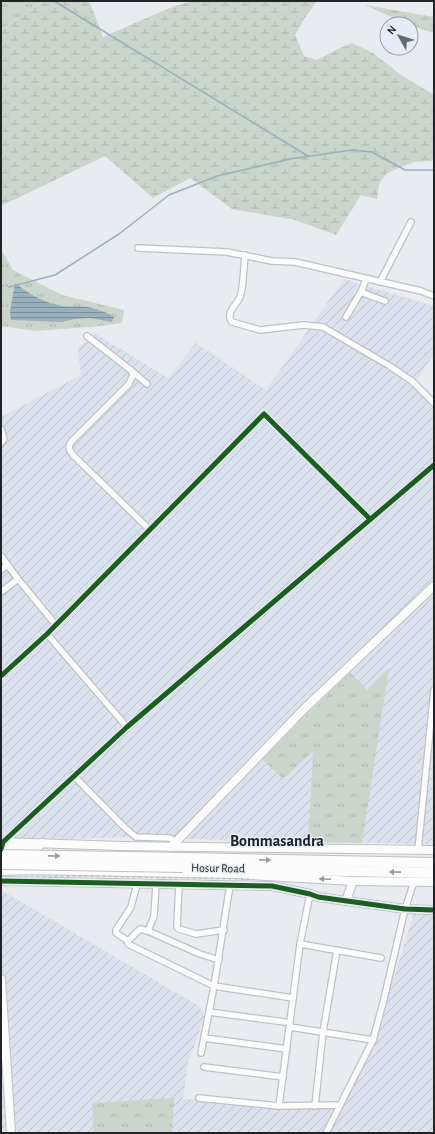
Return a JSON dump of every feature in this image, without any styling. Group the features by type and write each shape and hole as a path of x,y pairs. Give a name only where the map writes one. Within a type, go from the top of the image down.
{"highway":[{"name":"Hosur Road","path":"1,855 434,873"},
{"name":"Hosur Road","path":"1,864 434,863"}],"street":[{"path":"380,282 411,222"},
{"path":"138,248 227,252 272,261 295,262 421,291 434,296"},
{"path":"244,255 240,296 229,314 229,318 232,322 260,330 304,325 323,327 388,365 412,381 434,403"},
{"path":"346,317 362,290 366,279"},
{"path":"362,290 363,293 385,301"},
{"path":"87,336 147,384"},
{"path":"132,371 133,375 129,384 71,442 69,446 73,455 150,530"},
{"path":"1,676 48,634 264,414 370,519"},
{"path":"1,430 4,439 1,443"},
{"path":"1,846 74,775 127,727 434,465"},
{"path":"1,556 56,625"},
{"path":"1,570 7,565"},
{"path":"1,592 18,579"},
{"path":"174,845 304,710 434,586"},
{"path":"48,634 127,727"},
{"path":"418,850 434,690"},
{"path":"74,775 124,827 136,837 170,838 174,845"},
{"path":"1,846 36,849 42,843"},
{"path":"1,846 42,843 434,850"},
{"path":"28,870 30,849"},
{"path":"1,871 28,870 234,874 353,881 434,882"},
{"path":"272,886 273,876"},
{"path":"279,1106 287,1049 288,1024 300,944 310,894 310,879"},
{"path":"1,881 272,886 318,897 406,909 434,910"},
{"path":"346,901 353,881"},
{"path":"326,1133 372,1040 414,882"},
{"path":"137,884 131,907 116,930 116,933 128,941 128,944 214,986 293,998"},
{"path":"148,931 154,916 156,884"},
{"path":"179,884 177,927 196,934 224,930"},
{"path":"201,1052 219,960 230,885"},
{"path":"128,941 140,929 148,931 200,954 219,960"},
{"path":"300,944 381,958"},
{"path":"315,1106 323,1032 337,950"},
{"path":"1,979 11,1133"},
{"path":"209,1012 288,1024 323,1032 372,1040"},
{"path":"204,1038 287,1049"},
{"path":"204,1067 283,1077"},
{"path":"199,1098 279,1106 339,1105"}],"shaded area":[{"path":"344,279 434,306 434,354 413,386 434,404 434,844 130,837 1,841 1,417 81,375 78,347 96,334 168,378 196,343 266,390"},
{"path":"1,890 199,1006 205,1016 188,1063 183,1099 343,1105 373,1045 414,913 434,914 434,1133 1,1133"}],"green space":[{"path":"1,1 44,1 1,30"},
{"path":"44,1 86,1 90,3 103,37 174,6 193,1 317,1 295,35 304,56 317,60 352,43 373,53 401,75 434,95 434,157 432,161 414,162 387,173 379,184 377,199 361,195 336,235 295,220 232,209 190,178 153,198 105,156 1,206 1,30"},
{"path":"365,5 434,17 434,33 419,28 419,16 389,16"},
{"path":"1,249 13,270 62,295 124,310 122,323 36,331 1,326"},
{"path":"389,668 362,843 308,842 313,751 283,779 262,759 350,672 367,690"},
{"path":"174,1098 172,1133 94,1133 92,1103"}],"water":[{"path":"15,283 31,294 49,303 63,306 88,307 114,317 112,322 90,318 62,322 11,320 10,311"}],"waterway":[{"path":"54,1 308,156"},
{"path":"9,287 55,275 119,234 169,195 217,176 290,159 352,150 372,152 405,170 434,170"}],"railway":[{"path":"1,878 77,876 249,879"}],"cycle path":[{"path":"1,676 47,634 264,414 370,519"},
{"path":"1,849 3,842 127,727 434,465"},
{"path":"1,881 272,886 318,897 405,909 434,910"}],"district":[{"name":"Bommasandra","path":"277,840"}]}
